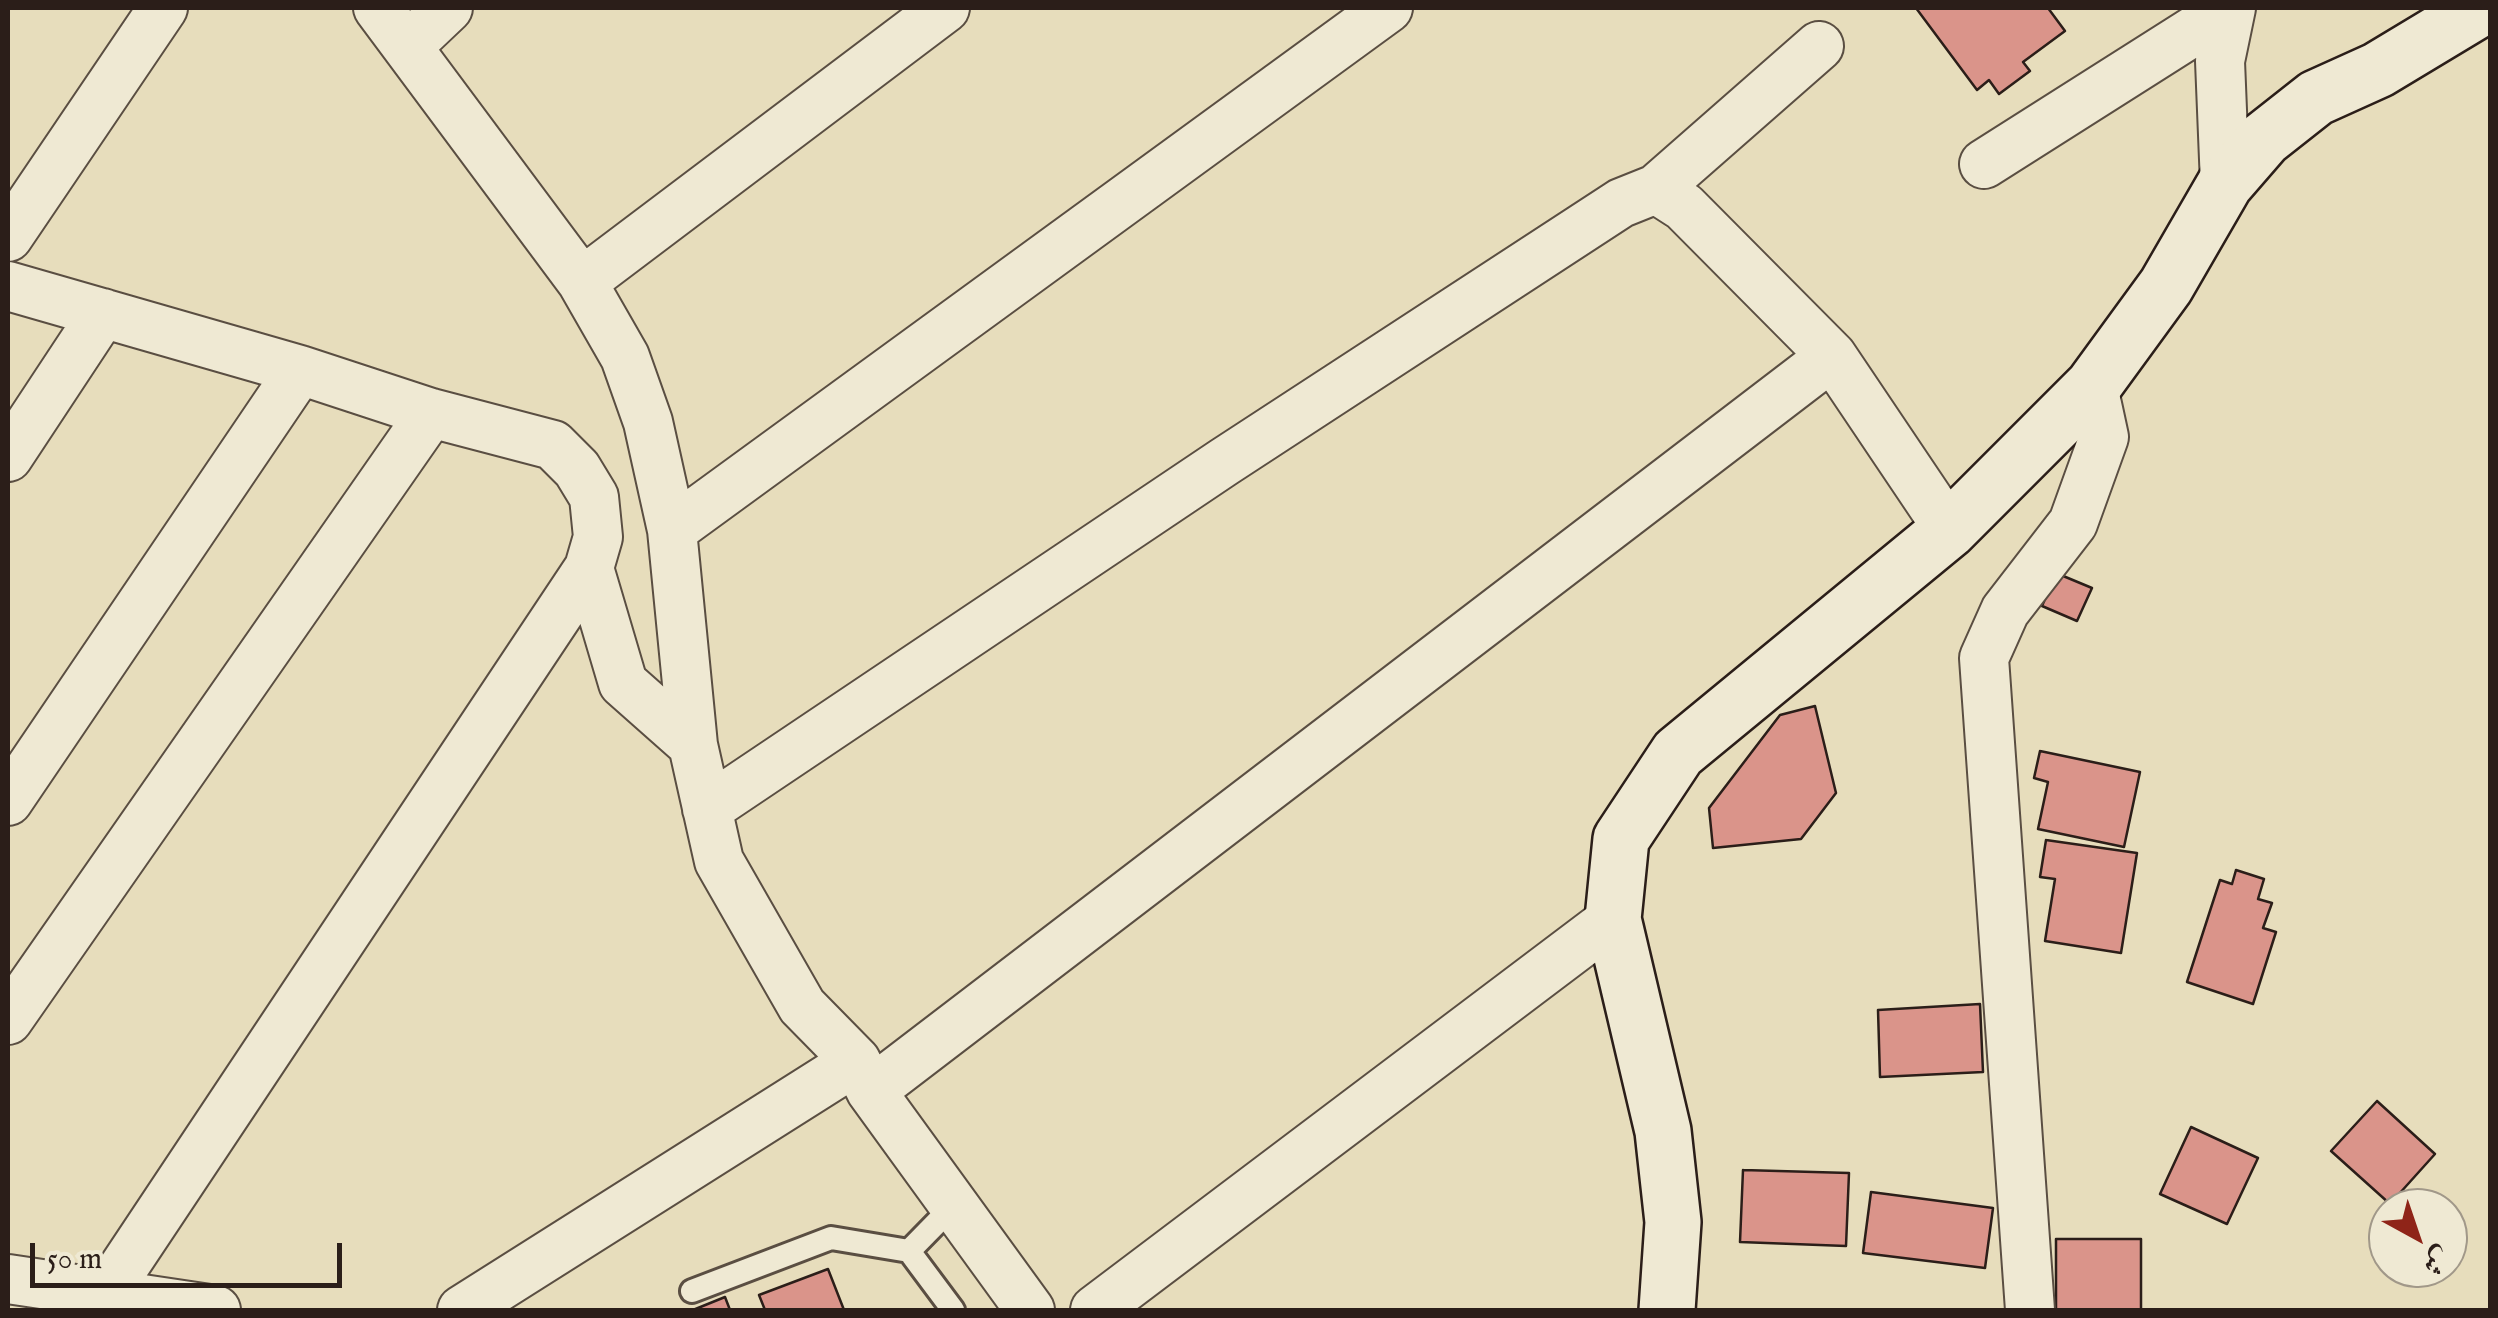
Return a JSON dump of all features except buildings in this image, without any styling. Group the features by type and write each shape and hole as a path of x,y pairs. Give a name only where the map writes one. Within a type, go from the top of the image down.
{"main road":[{"path":"1667,1310 1673,1222 1663,1131 1613,919 1621,839 1678,753 1949,530 2093,386 2166,286 2225,184 2264,138 2316,98 2378,70 2481,8"}],"street":[{"path":"8,237 163,8"},
{"path":"378,8 410,45 582,282 630,373 648,422 672,530 693,744 719,861 802,1006 864,1076 1030,1310"},
{"path":"410,45 448,8"},
{"path":"582,282 945,8"},
{"path":"672,530 1388,8"},
{"path":"1984,164 2230,8"},
{"path":"2225,184 2220,61 2230,8"},
{"path":"707,809 1224,462 1621,203 1656,189 1819,46"},
{"path":"1656,189 1684,206 1832,356 1949,530"},
{"path":"8,286 300,370 431,413 553,445 577,470 594,497 598,537 589,568 105,1295"},
{"path":"8,457 104,313"},
{"path":"462,1310 864,1076 1832,356"},
{"path":"8,800 300,370"},
{"path":"2030,1310 1984,658 2005,612 2072,523 2104,437 2093,386"},
{"path":"8,1020 431,413"},
{"path":"589,568 623,682 693,744"},
{"path":"1095,1310 1613,919"},
{"path":"8,1280 216,1310"}],"lane":[{"path":"908,1251 956,1203"},
{"path":"692,1291 831,1238 908,1251 953,1310"}]}
